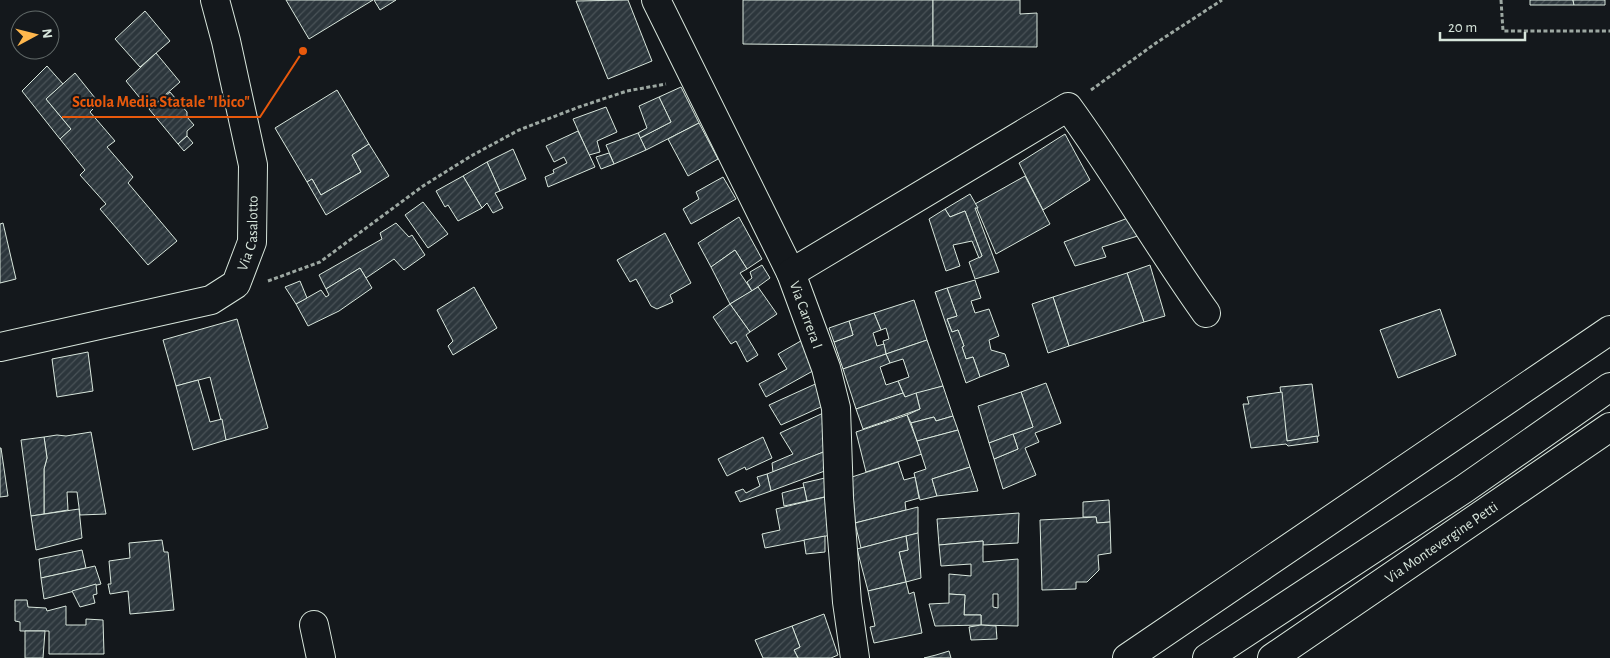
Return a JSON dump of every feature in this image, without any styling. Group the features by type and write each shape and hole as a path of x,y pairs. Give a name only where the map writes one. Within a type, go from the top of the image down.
{"main road":[{"name":"Via Casalotto","path":"0,347 210,300 236,284 252,242 253,165 226,41 215,0"},
{"name":"Via Carrera I","path":"656,0 692,76 792,273 826,368 836,408 840,517 847,602 855,658"},
{"path":"792,273 1068,107 1090,137 1176,271 1206,313"},
{"path":"1127,658 1610,330"},
{"path":"1206,658 1464,489 1610,387"},
{"name":"Via Montevergine Petti","path":"1272,658 1610,427"},
{"path":"314,625 321,658"}],"path":[{"path":"1068,107 1156,43 1222,0"},
{"path":"1501,0 1502,31 1610,31"},
{"path":"236,284 256,286 320,262 423,186 471,156 519,130 627,91 655,87 692,76"}],"building":[{"path":"286,0 373,0 309,39"},
{"path":"374,0 396,0 380,10"},
{"path":"628,0 652,61 608,79 576,1"},
{"path":"743,0 933,0 933,46 743,44"},
{"path":"933,0 1020,0 1020,14 1037,13 1037,47 933,46"},
{"path":"1530,0 1573,0 1574,5 1530,5"},
{"path":"1573,0 1605,0 1605,5 1574,5"},
{"path":"145,11 170,41 140,67 115,39"},
{"path":"156,53 180,82 149,109 126,81"},
{"path":"47,66 63,84 46,99 71,129 60,139 22,91"},
{"path":"75,73 99,103 90,112 115,141 107,147 133,177 128,183 177,241 148,265 100,209 106,204 80,175 85,170 60,139 71,129 46,99"},
{"path":"681,87 699,123 646,150 640,138 671,122 659,97"},
{"path":"337,90 369,144 352,155 361,172 321,195 312,179 307,182 275,128"},
{"path":"170,92 187,112 187,117 194,125 187,131 187,136 178,144 149,109"},
{"path":"659,97 671,122 640,138 638,133 647,128 639,106"},
{"path":"606,107 617,132 597,141 600,152 589,155 573,119"},
{"path":"699,123 718,159 688,176 668,139"},
{"path":"578,131 595,167 548,187 545,177 554,173 553,170 567,163 564,157 554,162 546,146"},
{"path":"638,133 646,150 614,164 606,145"},
{"path":"1065,134 1090,180 1043,210 1019,163"},
{"path":"187,136 193,143 184,151 178,144"},
{"path":"369,144 389,176 326,215 307,182 312,179 321,195 361,172 352,155"},
{"path":"513,149 526,179 500,191 487,162"},
{"path":"609,153 614,164 601,169 596,157"},
{"path":"487,162 500,191 495,193 503,208 493,213 487,203 482,208 463,176"},
{"path":"463,176 482,208 458,221 448,205 445,207 436,191"},
{"path":"1025,176 1050,224 996,254 975,204"},
{"path":"723,177 736,199 691,224 683,209 699,199 696,192"},
{"path":"970,194 978,208 975,208 999,272 975,279 969,262 982,256 965,211 950,217 945,209"},
{"path":"423,202 448,234 428,248 405,215"},
{"path":"945,209 950,217 965,211 982,256 979,258 972,241 953,245 960,266 946,271 929,219"},
{"path":"739,217 762,259 747,269 735,250 711,267 698,243"},
{"path":"1128,218 1141,235 1102,247 1106,257 1075,266 1064,242"},
{"path":"3,223 16,279 0,283 0,224"},
{"path":"396,223 409,237 412,235 425,255 404,270 394,259 366,278 360,268 326,289 319,275 382,239 380,233"},
{"path":"665,233 691,283 670,295 673,302 657,309 651,306 636,279 630,282 617,260"},
{"path":"735,250 747,269 740,273 752,291 730,304 711,267"},
{"path":"762,265 770,278 752,291 747,282 752,278 750,272"},
{"path":"1150,265 1165,316 1144,322 1127,273"},
{"path":"360,268 372,288 339,311 308,326 296,304 321,290 326,297 329,295 326,289"},
{"path":"1127,273 1144,322 1069,346 1053,297"},
{"path":"975,280 981,298 971,301 975,313 989,309 999,336 989,340 991,350 1005,354 1009,366 980,377 973,357 966,359 962,347 964,346 958,330 952,332 947,319 957,316 947,288"},
{"path":"300,281 307,298 296,304 285,287"},
{"path":"474,287 497,328 453,355 448,346 453,341 437,310"},
{"path":"758,287 777,314 750,332 730,304"},
{"path":"947,288 957,316 947,319 952,332 958,330 964,346 962,347 966,359 973,357 980,377 966,383 935,292"},
{"path":"1053,297 1069,346 1048,353 1032,304"},
{"path":"914,300 927,340 886,354 883,341 889,339 886,328 881,330 874,313"},
{"path":"730,304 750,332 746,335 758,355 747,362 736,341 731,344 713,317"},
{"path":"1440,309 1456,355 1398,378 1380,330"},
{"path":"874,313 881,330 873,333 877,346 884,344 886,354 843,369 834,342 853,335 849,321"},
{"path":"237,319 268,428 226,440 210,377 176,386 163,340"},
{"path":"849,321 853,335 834,342 829,328"},
{"path":"806,338 820,367 766,397 759,384 787,369 778,354"},
{"path":"927,340 943,386 905,397 898,381 909,377 903,359 890,363 886,354"},
{"path":"88,352 93,391 57,397 52,359"},
{"path":"886,354 890,363 880,367 886,385 898,381 903,393 856,409 843,369"},
{"path":"198,380 210,422 222,419 226,440 193,450 176,386"},
{"path":"822,381 832,402 781,425 769,405"},
{"path":"1046,383 1061,423 1035,433 1039,442 1025,448 1036,475 1003,489 994,459 1018,449 1013,434 1033,427 1021,392"},
{"path":"1312,384 1319,436 1287,441 1280,387"},
{"path":"943,386 953,416 936,421 934,417 911,423 907,415 920,409 916,393"},
{"path":"1021,392 1033,427 989,443 978,406"},
{"path":"1282,392 1287,441 1317,436 1318,442 1251,448 1243,404 1249,404 1247,397"},
{"path":"903,393 905,397 916,393 920,409 863,429 856,409"},
{"path":"832,409 831,449 773,472 772,463 793,454 780,433"},
{"path":"907,415 922,454 866,472 856,432"},
{"path":"953,416 958,430 917,441 911,423 934,417 936,421"},
{"path":"958,430 970,467 932,479 937,496 920,500 914,473 926,469 917,441"},
{"path":"91,432 106,514 80,515 77,492 67,492 68,510 44,514 44,469 47,458 44,437"},
{"path":"1013,434 1018,449 994,459 989,443"},
{"path":"44,437 47,458 44,469 44,514 31,516 21,440"},
{"path":"763,437 772,458 746,470 745,467 727,476 718,459"},
{"path":"0,448 8,496 0,497"},
{"path":"831,449 830,469 771,491 767,474"},
{"path":"898,462 904,480 915,477 919,498 905,502 906,510 855,523 852,477"},
{"path":"970,467 978,491 937,496 932,479"},
{"path":"767,474 771,491 740,502 735,492 743,489 746,493 760,486 757,477"},
{"path":"825,478 829,496 807,501 803,483"},
{"path":"804,487 807,501 784,506 782,493"},
{"path":"829,496 831,535 765,548 762,534 780,530 776,509"},
{"path":"1109,500 1110,522 1097,523 1096,517 1083,517 1083,502"},
{"path":"918,507 918,533 861,548 855,523"},
{"path":"79,509 82,538 36,550 31,516"},
{"path":"1019,513 1018,543 983,545 983,541 939,545 937,519"},
{"path":"1096,517 1097,523 1110,522 1111,553 1098,555 1099,570 1087,582 1076,582 1076,589 1042,590 1040,520"},
{"path":"918,533 921,578 906,582 899,552 908,550 906,536"},
{"path":"825,536 825,552 806,554 804,540"},
{"path":"906,536 908,550 899,552 906,582 868,591 857,549"},
{"path":"162,540 164,552 168,552 174,610 130,614 128,591 110,594 108,584 111,584 109,561 130,558 129,543"},
{"path":"983,541 983,562 1018,559 1018,626 981,625 981,615 964,615 965,595 949,594 949,574 971,576 971,564 941,566 939,545","holes":["993,594 998,594 998,608 993,607"]},
{"path":"82,550 86,568 41,578 39,559"},
{"path":"95,566 101,584 44,599 41,578"},
{"path":"906,582 909,594 914,592 922,633 874,643 870,627 875,626 868,591"},
{"path":"96,584 97,594 93,595 95,603 80,607 72,591"},
{"path":"949,594 965,595 964,615 981,615 981,625 935,626 929,604 949,603"},
{"path":"15,600 27,600 28,607 46,608 47,611 66,606 66,625 86,625 86,619 103,620 104,654 49,654 49,631 20,631 20,622 15,621"},
{"path":"824,614 838,655 831,658 798,658 794,650 800,647 792,626"},
{"path":"981,625 996,626 997,639 971,640 969,627"},
{"path":"792,626 800,647 794,650 798,658 763,658 755,640"},
{"path":"25,631 45,631 43,658 25,658"},
{"path":"949,651 951,658 924,658 936,655"}],"place":[{"name":"Scuola Media Statale \"Ibico\"","path":"303,51"}]}
